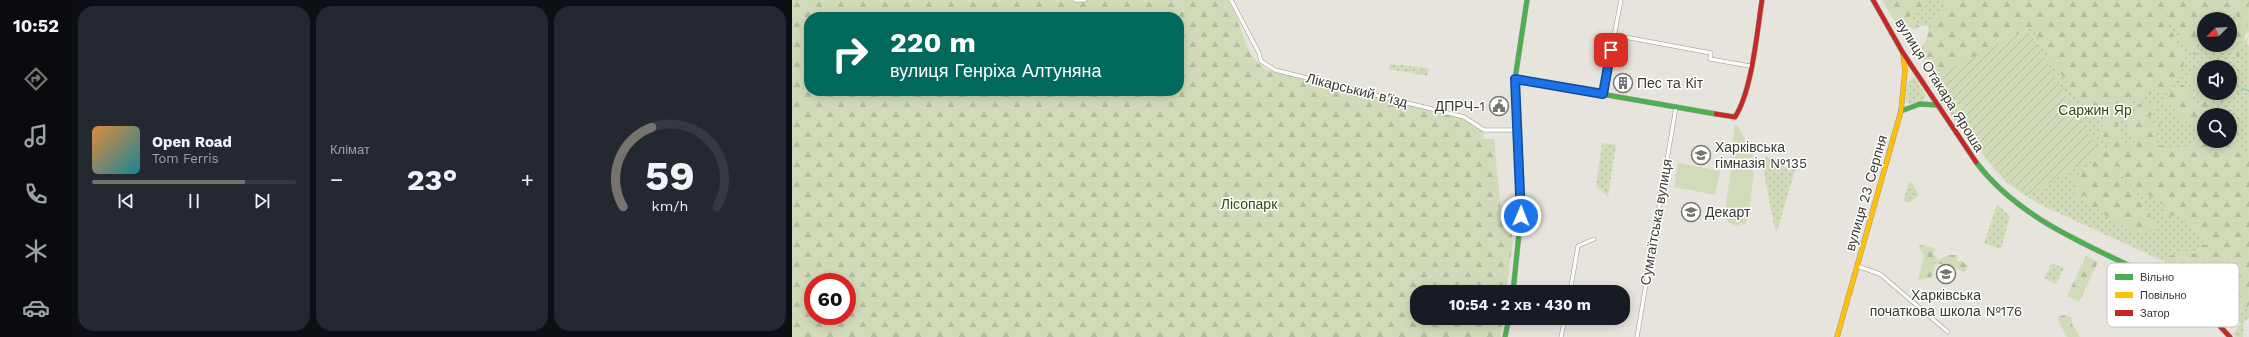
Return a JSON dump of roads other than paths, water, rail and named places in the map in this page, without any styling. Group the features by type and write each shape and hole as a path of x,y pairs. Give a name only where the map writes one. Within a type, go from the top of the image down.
{"street":[{"path":"1075,0 1085,0"},
{"name":"Лікарський в'їзд","path":"1231,0 1259,53 1261,61 1275,70 1464,117 1484,130 1518,130"},
{"path":"1514,285 1521,214 1515,79 1527,0"},
{"path":"1603,94 1621,0"},
{"path":"1515,79 1737,116 1740,113 1762,0"},
{"name":"вулиця Отакара Яроша","path":"1872,0 1883,15 1903,53 1936,105 1975,162 2006,196 2042,221 2125,263"},
{"path":"1614,36 1711,53 1710,59 1750,66"},
{"name":"вулиця 23 Серпня","path":"1837,337 1901,111 1905,70 1903,53"},
{"path":"1901,111 1920,104 1936,105"},
{"name":"Сумгаїтська вулиця","path":"1637,337 1676,107"},
{"path":"1571,285 1578,246 1594,239"},
{"path":"1857,266 1880,274 1948,332"},
{"path":"1506,337 1508,325"},
{"path":"1561,337 1564,325"},
{"name":"вулиця Отакара Яроша","path":"2221,327 2230,337"}],"waterway":[{"path":"2242,88 2249,91"}],"place":[{"name":"Пес та Кіт","path":"1623,83"},
{"name":"ДПРЧ-1","path":"1499,106"},
{"name":"Харківська гімназія №135","path":"1701,155"},
{"name":"Декарт","path":"1691,212"},
{"name":"Харківська початкова школа №176","path":"1946,274"}],"park label":[{"name":"Саржин Яр","path":"2095,110"},
{"name":"Лісопарк","path":"1249,204"}]}
